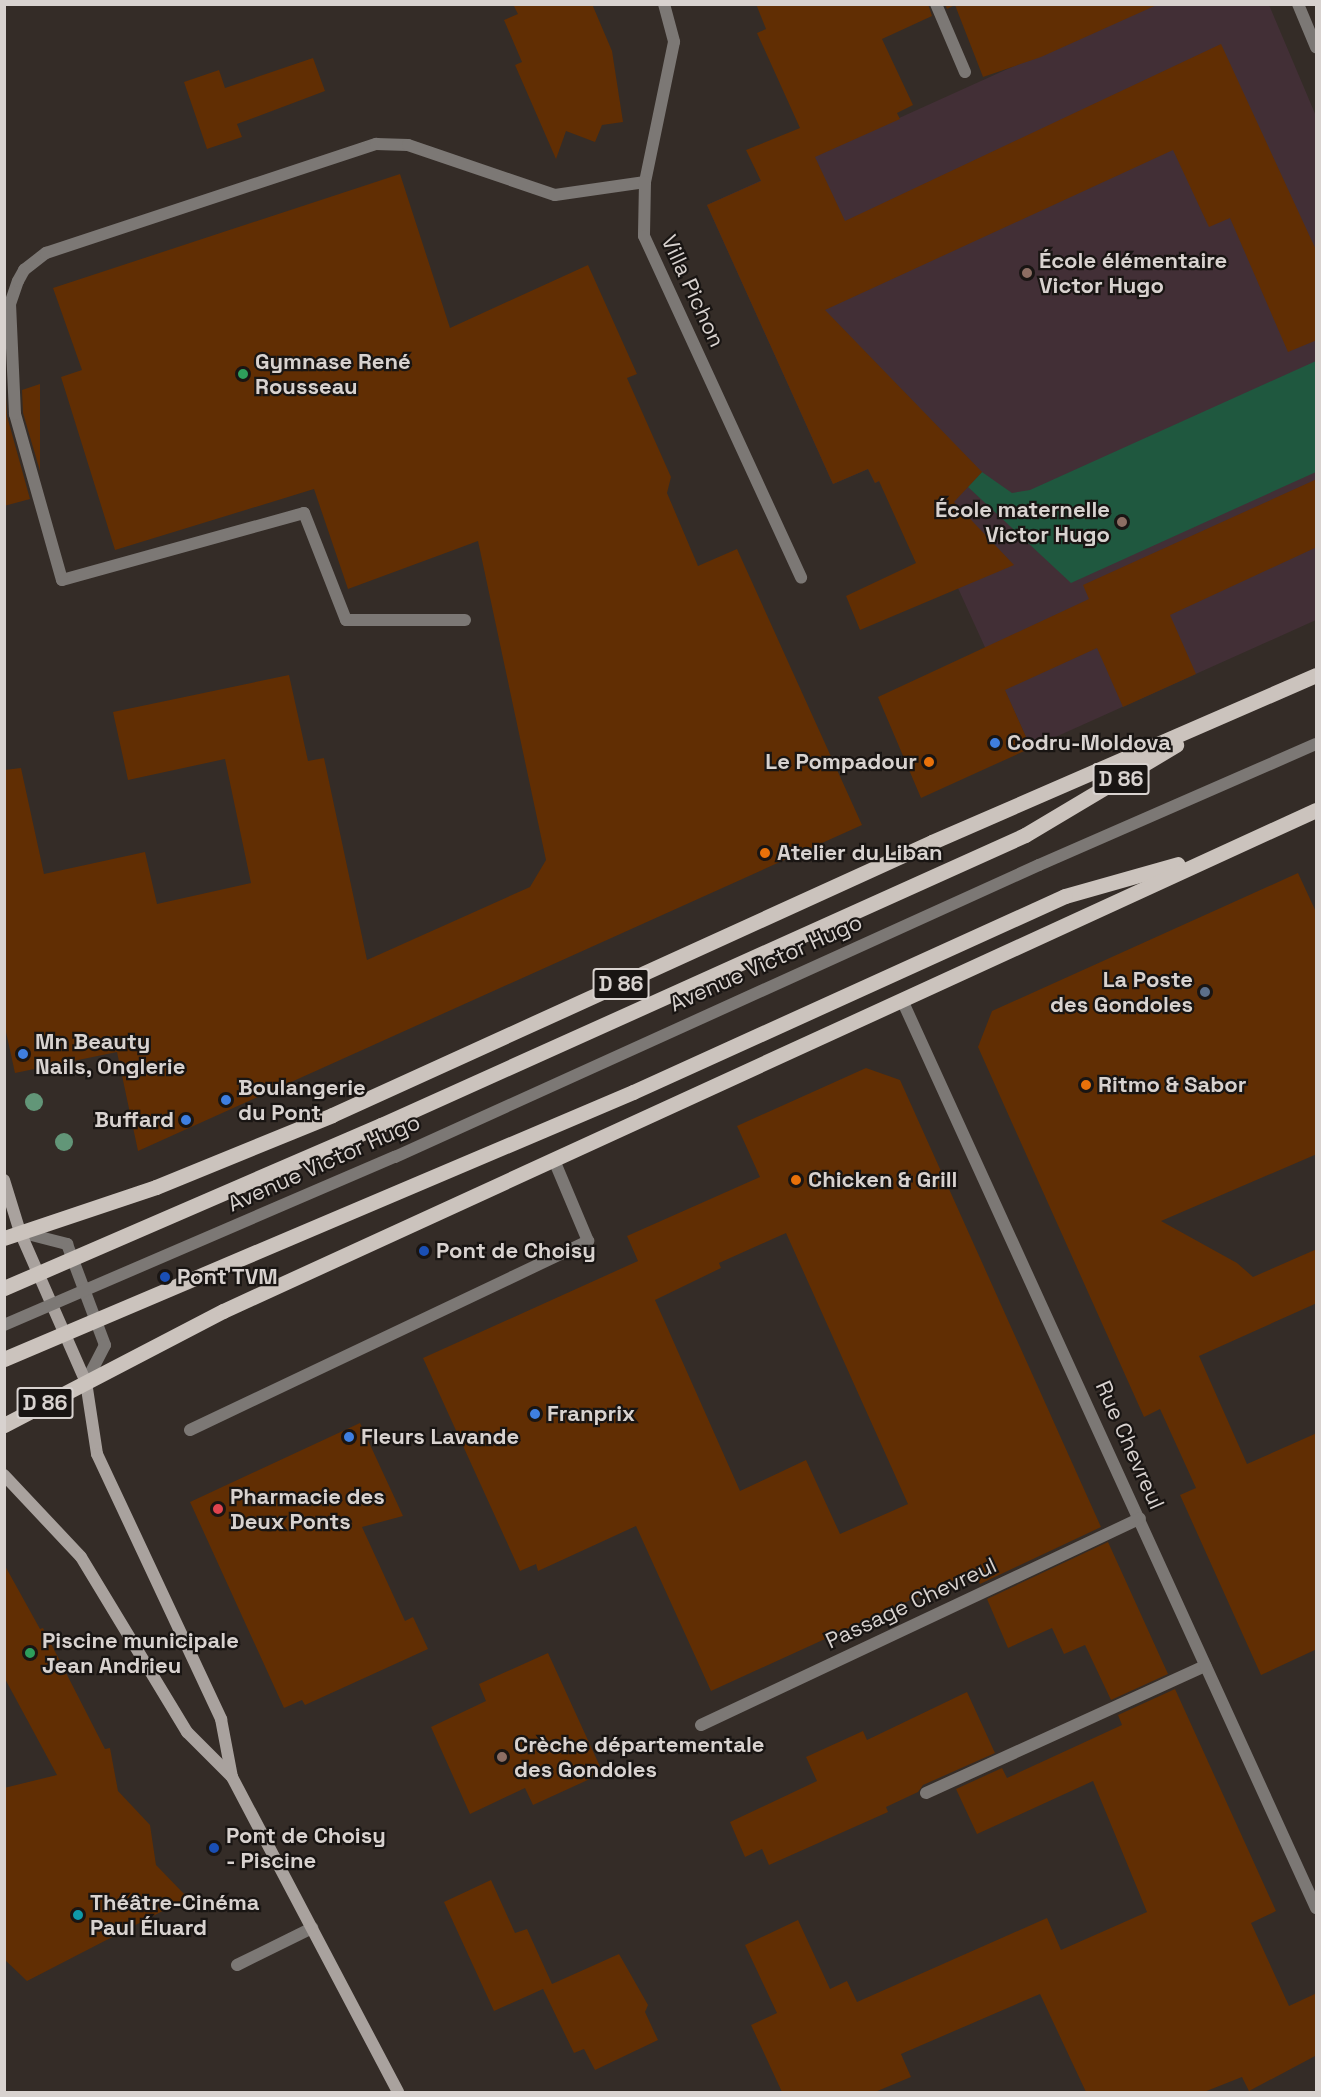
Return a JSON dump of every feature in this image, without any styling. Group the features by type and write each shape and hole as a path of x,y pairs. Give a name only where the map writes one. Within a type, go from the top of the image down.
{"main road":[{"name":"Avenue Victor Hugo","path":"4,1238 156,1187 332,1115 954,833 1317,675"},
{"name":"Avenue Victor Hugo","path":"4,1288 381,1125 1025,835 1217,720"},
{"name":"D 86","path":"4,1425 223,1311 1317,810"},
{"name":"D 86","path":"4,1359 633,1092 1065,896 1224,851"},
{"path":"4,1180 20,1232 86,1382 97,1454 221,1719 232,1777"},
{"path":"4,1475 81,1557 187,1732 232,1777 398,2092"}],"street":[{"name":"Villa Pichon","path":"664,4 674,42 645,182 644,236 801,578"},
{"path":"936,4 965,72"},
{"path":"1298,4 1317,47"},
{"path":"465,620 346,620 304,513 62,580 10,415 10,304 24,270 46,253 376,144 408,145 555,195 645,182"},
{"name":"Avenue Victor Hugo","path":"4,1326 395,1156 1039,865 1317,744"},
{"name":"Rue Chevreul","path":"902,1000 1317,1908"},
{"path":"190,1430 588,1241 554,1160"},
{"path":"20,1232 67,1244 105,1345 86,1382"},
{"name":"Passage Chevreul","path":"701,1725 1140,1518"},
{"path":"926,1793 1205,1666"},
{"path":"237,1965 312,1928"}],"shaded area":[{"name":"École élémentaire Victor Hugo","path":"1149,5 1269,5 1316,116 1316,620 1031,748 904,470 875,483 868,469 833,484 707,205"}],"green space":[{"path":"1316,361 1316,472 1071,583 968,487 982,472 1012,493 1030,490"}],"building":[{"path":"513,4 592,4 612,51 623,122 602,125 595,142 566,131 556,159 515,65 522,62 504,20 518,14"},
{"path":"756,4 928,4 932,16 882,39 913,105 897,113 900,119 815,157 845,221 1221,44 1317,252 1317,340 1288,352 1230,218 1209,227 1173,150 825,310 982,472 954,502 1014,565 860,630 846,596 916,563 879,481 875,483 868,469 833,484 707,205 761,181 746,150 800,128 757,33 766,29"},
{"path":"945,4 1159,4 1041,57 983,77 955,5 947,9"},
{"path":"313,58 325,91 237,124 242,137 207,149 184,82 219,70 225,88"},
{"path":"400,174 450,328 588,265 637,374 627,378 671,477 667,493 698,566 737,549 862,825 138,1151 117,1052 15,1073 4,1023 4,770 21,768 44,874 145,852 157,904 251,883 225,759 128,780 113,712 289,675 308,761 324,758 367,960 530,887 546,860 478,541 348,589 314,489 115,550 61,377 82,370 53,288"},
{"path":"40,384 40,471 23,413 22,390"},
{"path":"6,396 7,416 30,499 4,506"},
{"path":"1317,479 1317,547 1170,615 1196,674 1123,707 1097,648 1005,690 1031,748 921,798 878,697 1089,599 1083,585"},
{"path":"1298,873 1317,914 1317,1154 1161,1221 1237,1263 1253,1277 1317,1249 1317,1303 1199,1356 1247,1464 1317,1433 1317,1649 1261,1675 1180,1495 1196,1488 1160,1409 1144,1417 978,1047 992,1011"},
{"path":"866,1068 900,1080 1101,1527 980,1584 974,1571 711,1691 636,1526 538,1571 536,1564 520,1571 423,1358 638,1261 627,1236 760,1177 737,1126","holes":["786,1233 908,1504 840,1534 806,1460 740,1491 655,1300 721,1268 719,1263"]},
{"path":"360,1423 403,1516 362,1527 405,1621 413,1617 428,1649 305,1705 302,1700 284,1708 190,1502"},
{"path":"1108,1542 1168,1674 1111,1700 1085,1645 1064,1654 1052,1628 1008,1648 987,1599"},
{"path":"4,1564 40,1629 43,1628 105,1749 110,1748 118,1791 150,1825 156,1865 188,1898 27,1981 4,1959 4,1788 57,1775 4,1677"},
{"name":"Crèche départementale des Gondoles","path":"548,1653 603,1773 533,1805 525,1788 470,1814 431,1727 486,1701 479,1684"},
{"path":"1175,1689 1276,1911 1251,1923 1289,2006 1317,1993 1317,2055 1249,2091 1242,2077 1204,2092 1086,2092 1040,1994 901,2054 911,2077 875,2092 782,2092 751,2025 777,2013 745,1945 798,1920 830,1989 847,1981 857,2002 1047,1918 1061,1950 1147,1912 1093,1781 977,1834 956,1789 1002,1768 1007,1778 1122,1725 1118,1715"},
{"path":"967,1692 995,1753 923,1785 918,1792 886,1807 888,1812 769,1865 762,1849 745,1857 730,1822 817,1781 806,1757 863,1731 867,1740"},
{"path":"491,1880 515,1933 527,1929 552,1984 619,1954 648,2005 645,2012 658,2040 595,2070 584,2049 574,2053 543,1989 494,2011 444,1902"}],"place":[{"name":"École élémentaire Victor Hugo","path":"1027,273"},
{"name":"Gymnase René Rousseau","path":"243,374"},
{"name":"École maternelle Victor Hugo","path":"1122,522"},
{"name":"Codru-Moldova","path":"995,743"},
{"name":"Le Pompadour","path":"929,762"},
{"name":"Atelier du Liban","path":"765,853"},
{"name":"La Poste des Gondoles","path":"1205,992"},
{"name":"Mn Beauty Nails, Onglerie","path":"23,1054"},
{"name":"Ritmo & Sabor","path":"1086,1085"},
{"name":"Boulangerie du Pont","path":"226,1100"},
{"name":"Buffard","path":"186,1120"},
{"name":"Chicken & Grill","path":"796,1180"},
{"name":"Pont de Choisy","path":"424,1251"},
{"name":"Pont TVM","path":"165,1277"},
{"name":"Franprix","path":"535,1414"},
{"name":"Fleurs Lavande","path":"349,1437"},
{"name":"Pharmacie des Deux Ponts","path":"218,1509"},
{"name":"Piscine municipale Jean Andrieu","path":"30,1653"},
{"name":"Crèche départementale des Gondoles","path":"502,1757"},
{"name":"Pont de Choisy - Piscine","path":"214,1848"},
{"name":"Théâtre-Cinéma Paul Éluard","path":"78,1915"}]}
